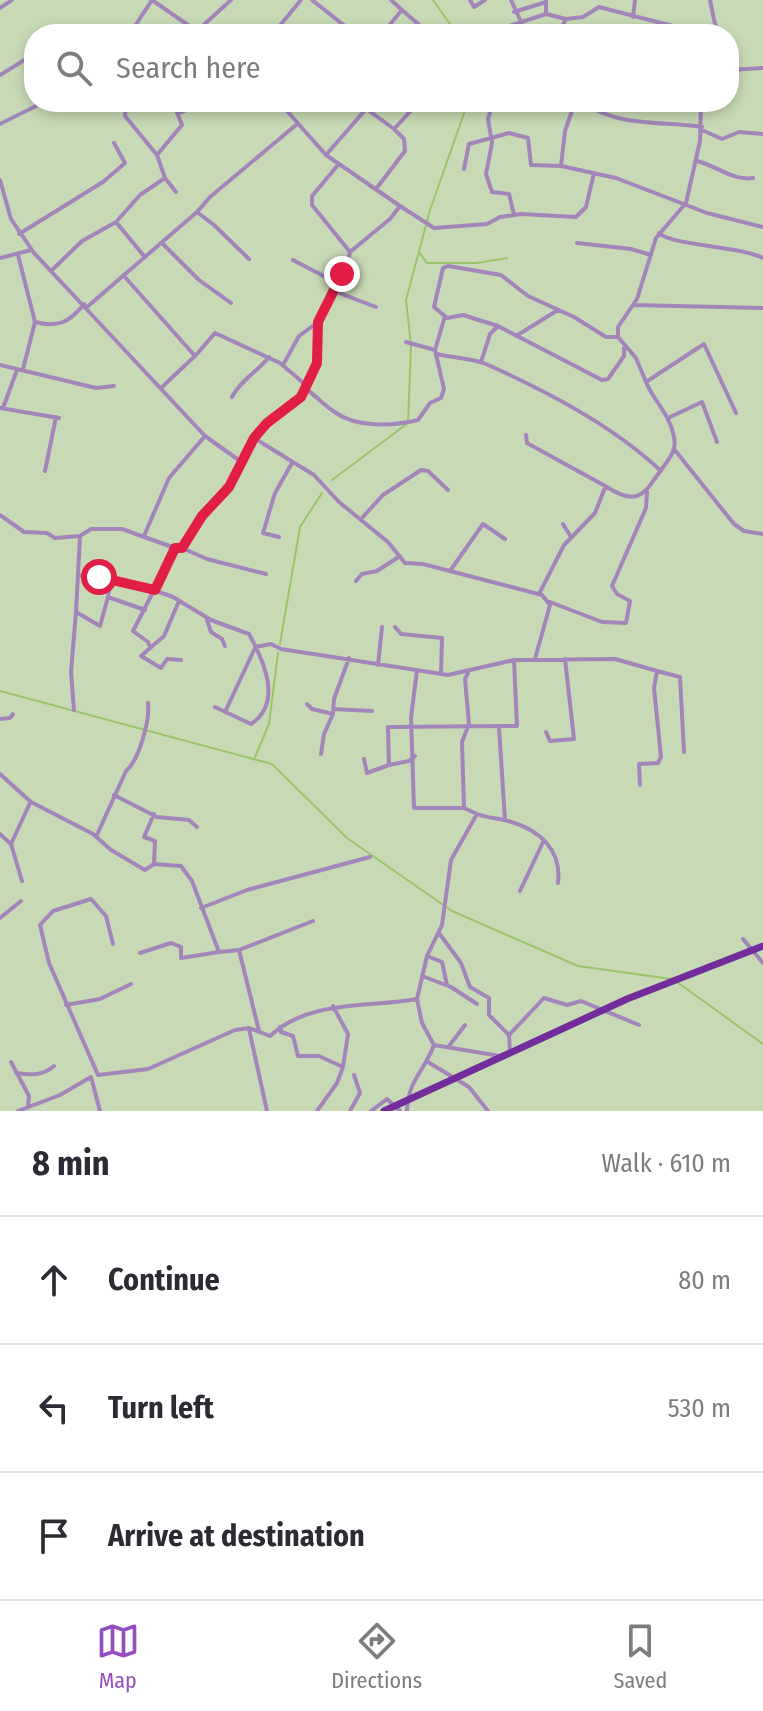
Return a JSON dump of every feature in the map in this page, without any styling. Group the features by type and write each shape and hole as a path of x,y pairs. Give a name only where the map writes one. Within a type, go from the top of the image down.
{"highway":[{"path":"384,1111 627,999 763,946"}],"street":[{"path":"0,8 12,0"},
{"path":"136,24 152,0 186,24"},
{"path":"205,24 221,2 231,0"},
{"path":"281,24 301,0"},
{"path":"312,0 342,24"},
{"path":"391,0 418,24"},
{"path":"470,0 474,7 485,0"},
{"path":"511,0 522,24 546,14 566,19 583,17 599,7 662,24"},
{"path":"633,17 635,0"},
{"path":"710,0 714,24"},
{"path":"514,12 546,1 546,14"},
{"path":"390,24 402,10"},
{"path":"563,24 566,19"},
{"path":"0,75 24,60"},
{"path":"739,69 763,68"},
{"path":"0,124 24,112"},
{"path":"125,112 125,116 157,155 165,178 176,192"},
{"path":"286,112 338,165 434,228 487,224 514,215 576,217 586,207 594,173"},
{"path":"326,155 363,112"},
{"path":"370,112 404,139 405,151 376,189"},
{"path":"394,129 410,112"},
{"path":"490,112 487,182 492,192 509,194 514,215"},
{"path":"561,166 565,131 572,112"},
{"path":"601,112 626,119 702,128 726,139 739,132 763,134"},
{"path":"254,438 314,475 405,563 539,594 550,602 602,622 626,623 630,601 617,594 612,586 636,536 646,508 647,492 672,459 674,434 636,358 624,348 618,337 618,327 633,305 659,233 679,216 686,203 697,161 701,112"},
{"path":"157,155 182,125 179,113"},
{"path":"35,322 55,326 65,323 144,256 163,244 210,197 296,125"},
{"path":"464,169 469,144 491,136 522,135 529,141 527,158 531,165 561,166 642,185 707,213 763,227"},
{"path":"19,234 103,182 125,163 114,143"},
{"path":"697,161 712,164 726,174 753,178"},
{"path":"338,165 312,196 312,205 350,252"},
{"path":"51,271 82,241 116,222 140,195 165,178"},
{"path":"0,180 19,234 31,250 86,305 205,436 240,461"},
{"path":"0,207 7,206"},
{"path":"150,647 133,631 178,548 229,487 254,438 267,423 291,408 307,387 317,363 318,322 335,282 346,269 350,252 390,219 400,206"},
{"path":"197,212 249,259"},
{"path":"116,222 144,256"},
{"path":"659,233 673,241 737,247 763,258"},
{"path":"577,243 631,249 651,255"},
{"path":"163,244 199,280 231,303"},
{"path":"0,258 31,250"},
{"path":"18,255 35,322 21,369 2,408 58,418 45,471"},
{"path":"293,260 335,282"},
{"path":"618,337 606,337 528,296 501,275 448,266 441,271 441,287 433,304 445,316 463,315 498,326 602,380 608,379 624,356 624,348"},
{"path":"124,276 195,356"},
{"path":"331,290 376,307"},
{"path":"633,305 763,308"},
{"path":"516,336 558,310"},
{"path":"161,388 215,333 283,365 335,413 355,422 382,424 418,420 430,403 441,398 444,389 436,352 445,316"},
{"path":"283,365 299,336 318,322"},
{"path":"481,362 490,334 498,326"},
{"path":"406,342 481,362 521,379 617,434 661,471"},
{"path":"646,382 704,344 736,413"},
{"path":"232,397 239,384 250,379 269,357"},
{"path":"0,365 96,388 114,386"},
{"path":"667,418 702,402 717,442"},
{"path":"526,435 527,443 607,487 635,496 647,492"},
{"path":"144,536 169,478 205,436"},
{"path":"674,449 734,524 744,531 763,534"},
{"path":"279,537 263,533 275,493 292,463"},
{"path":"361,519 383,495 421,470 428,471 448,490"},
{"path":"539,594 571,537 595,513 607,487"},
{"path":"0,515 24,532 47,533 55,538 80,536 91,529 109,529 144,536 207,559 266,574"},
{"path":"450,571 483,524 505,539"},
{"path":"563,524 571,537"},
{"path":"74,710 71,672 80,536"},
{"path":"356,581 362,574 377,571 400,556"},
{"path":"78,575 111,578 155,590 206,617 244,630 255,647 270,687 265,712 251,724 215,707"},
{"path":"76,612 100,626 111,578"},
{"path":"108,597 145,610"},
{"path":"179,601 164,636 141,657 161,668 167,659 181,660"},
{"path":"535,660 550,602"},
{"path":"206,617 211,632 225,646"},
{"path":"378,665 382,627"},
{"path":"395,627 401,634 442,638 441,673"},
{"path":"255,647 271,644 281,649 441,673 468,673 514,660 623,660 680,677 684,752"},
{"path":"225,712 255,647"},
{"path":"321,754 324,734 349,658"},
{"path":"546,732 550,741 567,742 574,739 565,659"},
{"path":"389,765 388,727 499,728 519,723 514,660"},
{"path":"417,670 412,727 414,808 464,808 505,820 556,852 558,883"},
{"path":"640,785 639,764 658,763 661,757 654,688 657,671"},
{"path":"464,808 462,742 467,727 465,679 468,673"},
{"path":"96,837 126,771 133,764 148,716 148,703"},
{"path":"307,704 312,709 333,712 372,711"},
{"path":"0,719 10,718 13,714"},
{"path":"499,728 505,820"},
{"path":"364,759 367,773 409,761 415,756"},
{"path":"0,774 31,802 96,837 145,870 154,864 181,866 192,881 219,952"},
{"path":"114,795 169,821 189,820 197,827"},
{"path":"11,844 31,802"},
{"path":"154,814 144,837 155,841 154,864"},
{"path":"407,1111 411,1082 428,1062 434,1045 422,1023 417,999 422,976 427,956 439,933 451,860 477,814"},
{"path":"0,834 11,844 22,881"},
{"path":"520,891 543,842"},
{"path":"201,908 247,890 370,857"},
{"path":"100,1111 90,1054 49,963 42,919 53,911 91,899 106,916 113,944"},
{"path":"0,918 21,901"},
{"path":"140,953 171,943 181,947 181,958 239,950 313,921"},
{"path":"434,1045 502,1057 510,1050 509,1035 489,1015 489,998 470,987 461,963 439,933"},
{"path":"743,939 763,963"},
{"path":"239,950 259,1031"},
{"path":"427,956 442,962 447,985"},
{"path":"422,976 447,985 477,1004"},
{"path":"66,1005 100,999 131,984"},
{"path":"509,1035 544,998 567,1005 581,1001 596,1010 639,1025"},
{"path":"18,1111 60,1095 93,1075 148,1069 235,1030 249,1028 270,1036 280,1027 333,1006 417,999"},
{"path":"317,1111 337,1083 343,1067 348,1034 333,1006"},
{"path":"447,1047 465,1025"},
{"path":"280,1027 281,1032 293,1036 298,1056 319,1056 343,1067"},
{"path":"249,1028 267,1111"},
{"path":"11,1062 29,1096 28,1107"},
{"path":"428,1062 469,1087 488,1111"},
{"path":"16,1073 34,1075 47,1072 54,1066"},
{"path":"350,1111 360,1093 354,1075"},
{"path":"371,1111 387,1099 400,1111"}],"waterway":[{"path":"433,0 450,24"},
{"path":"332,480 408,423 411,345 406,300 430,210 464,112"},
{"path":"419,252 427,263 477,263 507,258"},
{"path":"280,644 300,527 322,493"},
{"path":"255,757 269,724 278,653"},
{"path":"0,691 272,764 347,838 452,911 578,966 671,979"},
{"path":"677,982 763,1044"}],"route":[{"path":"99,577 155,590 175,548 182,548 202,516 229,487 254,438 267,423 291,408 301,397 317,363 318,322 331,290 342,274"}]}
